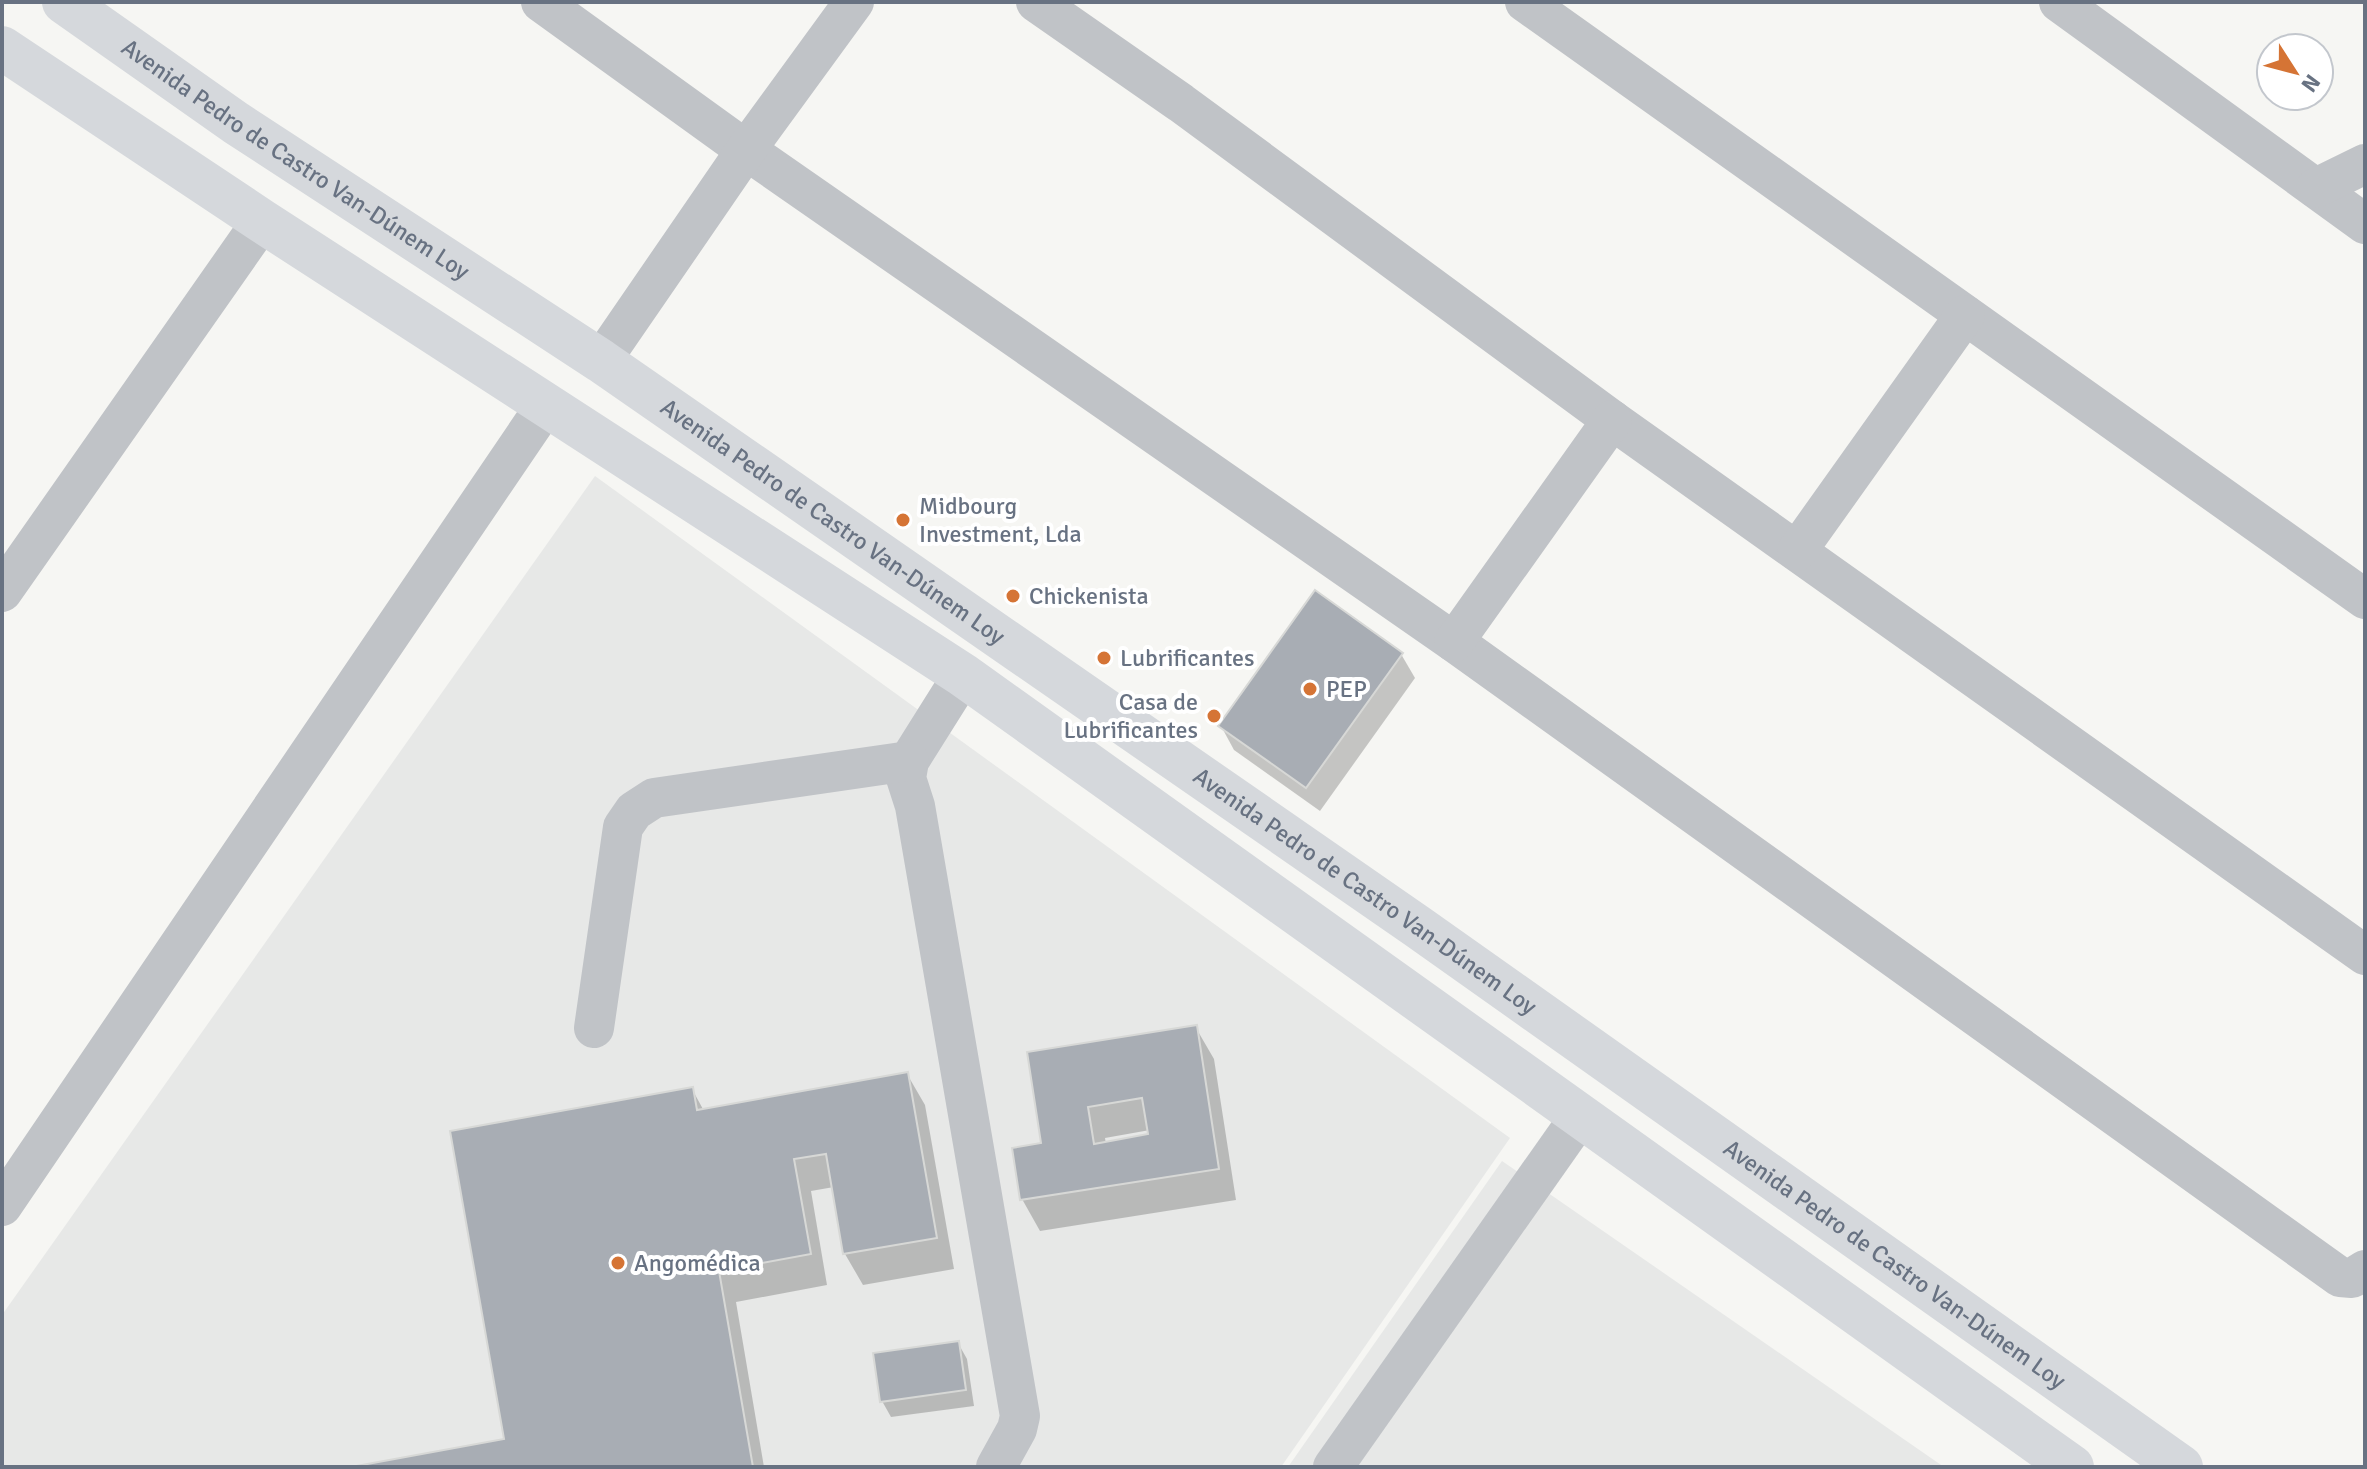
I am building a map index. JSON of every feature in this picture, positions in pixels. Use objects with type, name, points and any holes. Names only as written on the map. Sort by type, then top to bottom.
[{"type":"highway","name":"Avenida Pedro de Castro Van-Dúnem Loy","points":[[64,2],[236,123],[601,361],[1405,918],[2181,1467]]},
{"type":"highway","points":[[2,48],[262,221],[963,675],[2072,1467]]},
{"type":"street","points":[[541,2],[746,150],[1454,642],[2340,1277],[2352,1278],[2365,1270]]},
{"type":"street","points":[[601,361],[746,150],[854,2]]},
{"type":"street","points":[[1036,2],[1181,103],[1612,420],[2365,955]]},
{"type":"street","points":[[1525,2],[2365,599]]},
{"type":"street","points":[[2059,2],[2365,224]]},
{"type":"street","points":[[2316,188],[2365,164]]},
{"type":"street","points":[[2,592],[262,221]]},
{"type":"street","points":[[1797,551],[1965,315]]},
{"type":"street","points":[[2,1206],[546,405]]},
{"type":"street","points":[[1454,642],[1612,420]]},
{"type":"street","points":[[963,675],[909,761],[906,778],[918,821],[1020,1416],[1017,1429],[996,1467]]},
{"type":"street","points":[[594,1028],[623,827],[634,811],[654,798],[909,761]]},
{"type":"street","points":[[1333,1467],[1581,1115]]},
{"type":"shaded area","points":[[595,476],[1510,1138],[1281,1467],[2,1467],[2,1315]]},
{"type":"shaded area","points":[[1502,1161],[1944,1467],[1288,1467]]},
{"type":"building","name":"PEP","points":[[1315,590],[1403,653],[1306,788],[1218,726]]},
{"type":"building","points":[[1197,1025],[1219,1169],[1020,1200],[1012,1148],[1041,1143],[1027,1052]],"holes":[[[1142,1098],[1148,1134],[1094,1144],[1088,1107]]]},
{"type":"building","name":"Angomédica","points":[[908,1072],[937,1238],[843,1254],[826,1154],[794,1159],[811,1254],[719,1271],[753,1467],[351,1467],[504,1439],[450,1131],[693,1087],[697,1110]]},
{"type":"building","points":[[959,1341],[966,1390],[880,1402],[873,1353]]},
{"type":"place","name":"Midbourg Investment, Lda","points":[[903,520]]},
{"type":"place","name":"Chickenista","points":[[1013,596]]},
{"type":"place","name":"Lubrificantes","points":[[1104,658]]},
{"type":"place","name":"PEP","points":[[1310,689]]},
{"type":"place","name":"Casa de Lubrificantes","points":[[1214,716]]},
{"type":"place","name":"Angomédica","points":[[618,1263]]}]
